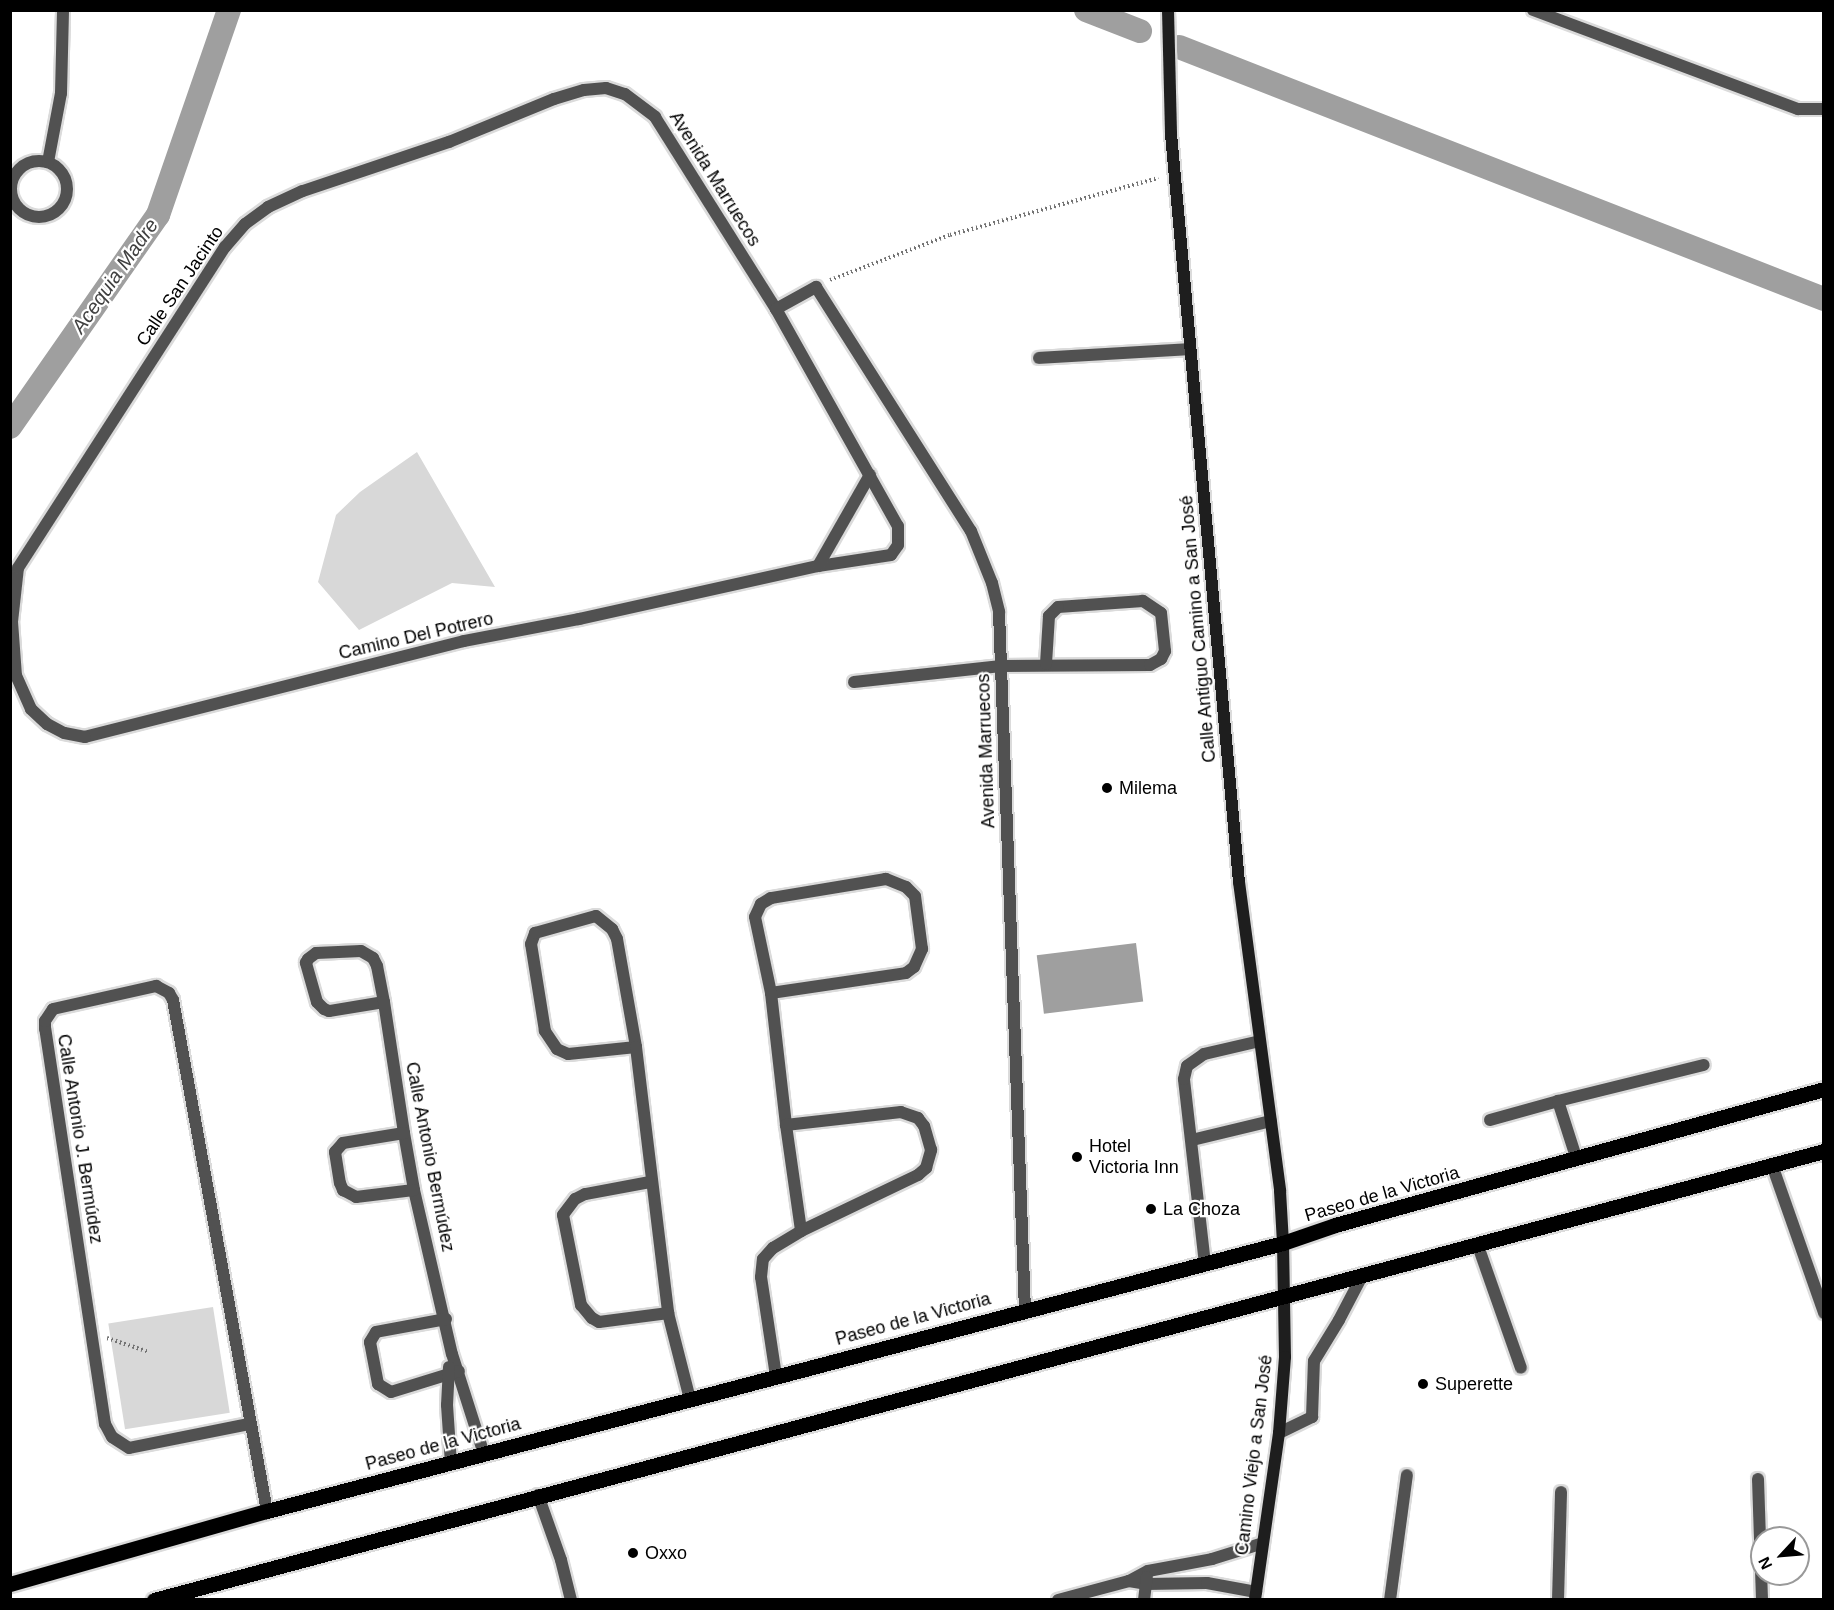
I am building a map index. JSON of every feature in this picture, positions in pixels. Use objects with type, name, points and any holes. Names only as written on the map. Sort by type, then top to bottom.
[{"type":"main road","name":"Paseo de la Victoria","points":[[10,1584],[267,1511],[1283,1243],[1335,1225],[1824,1089]]},
{"type":"main road","points":[[154,1599],[179,1596],[538,1495],[1363,1274],[1478,1246],[1824,1151]]},
{"type":"street","points":[[48,162],[61,93],[63,10]]},
{"type":"street","name":"Calle Antiguo Camino a San José","points":[[1168,10],[1168,71],[1175,173],[1239,882],[1280,1191],[1283,1243]]},
{"type":"street","points":[[1533,10],[1798,109],[1824,109]]},
{"type":"street","name":"Avenida Marruecos","points":[[606,88],[625,94],[655,117],[776,309],[898,526],[898,544],[891,555]]},
{"type":"street","name":"Calle San Jacinto","points":[[14,568],[225,247],[245,224],[268,207],[303,191],[449,142],[554,99],[584,90],[606,88]]},
{"type":"street","points":[[48,162],[62,173],[66,181],[66,199],[54,213],[37,217],[28,214],[15,202],[12,183],[15,174],[30,163],[48,162]]},
{"type":"street","points":[[776,309],[816,287]]},
{"type":"street","name":"Avenida Marruecos","points":[[816,287],[971,531],[992,583],[999,612],[1025,1310]]},
{"type":"street","points":[[1039,358],[1190,350]]},
{"type":"street","points":[[818,566],[870,475]]},
{"type":"street","name":"Camino Del Potrero","points":[[14,568],[12,622],[16,676],[32,709],[47,724],[63,733],[85,737],[464,641],[579,619],[818,566],[891,555]]},
{"type":"street","points":[[854,682],[1001,666],[1150,665],[1161,659],[1165,651],[1161,614],[1143,601],[1058,607],[1049,616],[1047,664]]},
{"type":"street","points":[[771,993],[906,973],[914,967],[922,949],[915,896],[906,886],[886,879],[765,901],[755,916],[771,993],[801,1231]]},
{"type":"street","points":[[636,1047],[568,1054],[557,1049],[545,1031],[531,944],[535,933],[596,916],[612,929],[617,939],[636,1047],[650,1182],[668,1313],[690,1399]]},
{"type":"street","name":"Calle Antonio Bermúdez","points":[[384,1002],[329,1011],[324,1009],[317,1002],[306,963],[316,953],[361,951],[373,958],[378,966],[384,1002],[404,1133],[414,1190],[446,1319],[452,1354],[451,1462]]},
{"type":"street","name":"Calle Antonio J. Bermúdez","points":[[249,1424],[129,1448],[119,1444],[105,1424],[45,1022],[53,1009],[156,986],[169,993],[173,1000],[249,1424],[267,1511]]},
{"type":"street","points":[[1205,1264],[1184,1079],[1187,1066],[1204,1054],[1260,1041]]},
{"type":"street","points":[[1490,1120],[1704,1065]]},
{"type":"street","points":[[1558,1101],[1576,1157]]},
{"type":"street","points":[[776,1376],[760,1277],[763,1259],[773,1248],[801,1231],[918,1175],[926,1168],[931,1150],[924,1126],[918,1118],[901,1112],[786,1125]]},
{"type":"street","points":[[1192,1140],[1271,1121]]},
{"type":"street","points":[[404,1133],[343,1143],[334,1152],[343,1190],[356,1197],[414,1190]]},
{"type":"street","points":[[1772,1165],[1824,1313]]},
{"type":"street","points":[[650,1182],[585,1194],[567,1206],[563,1215],[581,1305],[592,1318],[599,1322],[668,1313]]},
{"type":"street","name":"Camino Viejo a San José","points":[[1256,1596],[1279,1433],[1285,1357],[1283,1243]]},
{"type":"street","points":[[1478,1246],[1521,1368]]},
{"type":"street","points":[[1279,1433],[1312,1417],[1314,1360],[1339,1320],[1363,1274]]},
{"type":"street","points":[[446,1319],[381,1330],[376,1332],[370,1342],[378,1384],[387,1391],[453,1372]]},
{"type":"street","name":"Calle Antonio Bermúdez","points":[[453,1372],[484,1454]]},
{"type":"street","points":[[1390,1599],[1407,1475]]},
{"type":"street","points":[[1758,1479],[1762,1599]]},
{"type":"street","points":[[1558,1599],[1561,1492]]},
{"type":"street","points":[[538,1495],[555,1542],[571,1599]]},
{"type":"street","points":[[1058,1599],[1129,1581],[1148,1571],[1212,1559],[1263,1543]]},
{"type":"street","points":[[1144,1599],[1148,1571]]},
{"type":"street","points":[[1129,1581],[1146,1584],[1207,1583],[1256,1596]]},
{"type":"path","points":[[816,287],[855,269],[950,235],[1175,173]]},
{"type":"path","points":[[91,1333],[150,1352]]},
{"type":"shaded area","points":[[417,452],[495,587],[452,583],[359,630],[318,582],[336,515],[360,492]]},
{"type":"shaded area","points":[[1136,943],[1143,1002],[1044,1014],[1037,955]]},
{"type":"shaded area","points":[[213,1307],[230,1413],[125,1429],[108,1324]]},
{"type":"waterway","name":"Acequia Madre","points":[[10,427],[158,215],[229,10]]},
{"type":"waterway","points":[[1086,10],[1140,31]]},
{"type":"waterway","points":[[1179,47],[1824,299]]},
{"type":"place","name":"Milema","points":[[1107,788]]},
{"type":"place","name":"Hotel Victoria Inn","points":[[1077,1157]]},
{"type":"place","name":"La Choza","points":[[1151,1209]]},
{"type":"place","name":"Superette","points":[[1423,1384]]},
{"type":"place","name":"Oxxo","points":[[633,1553]]}]
